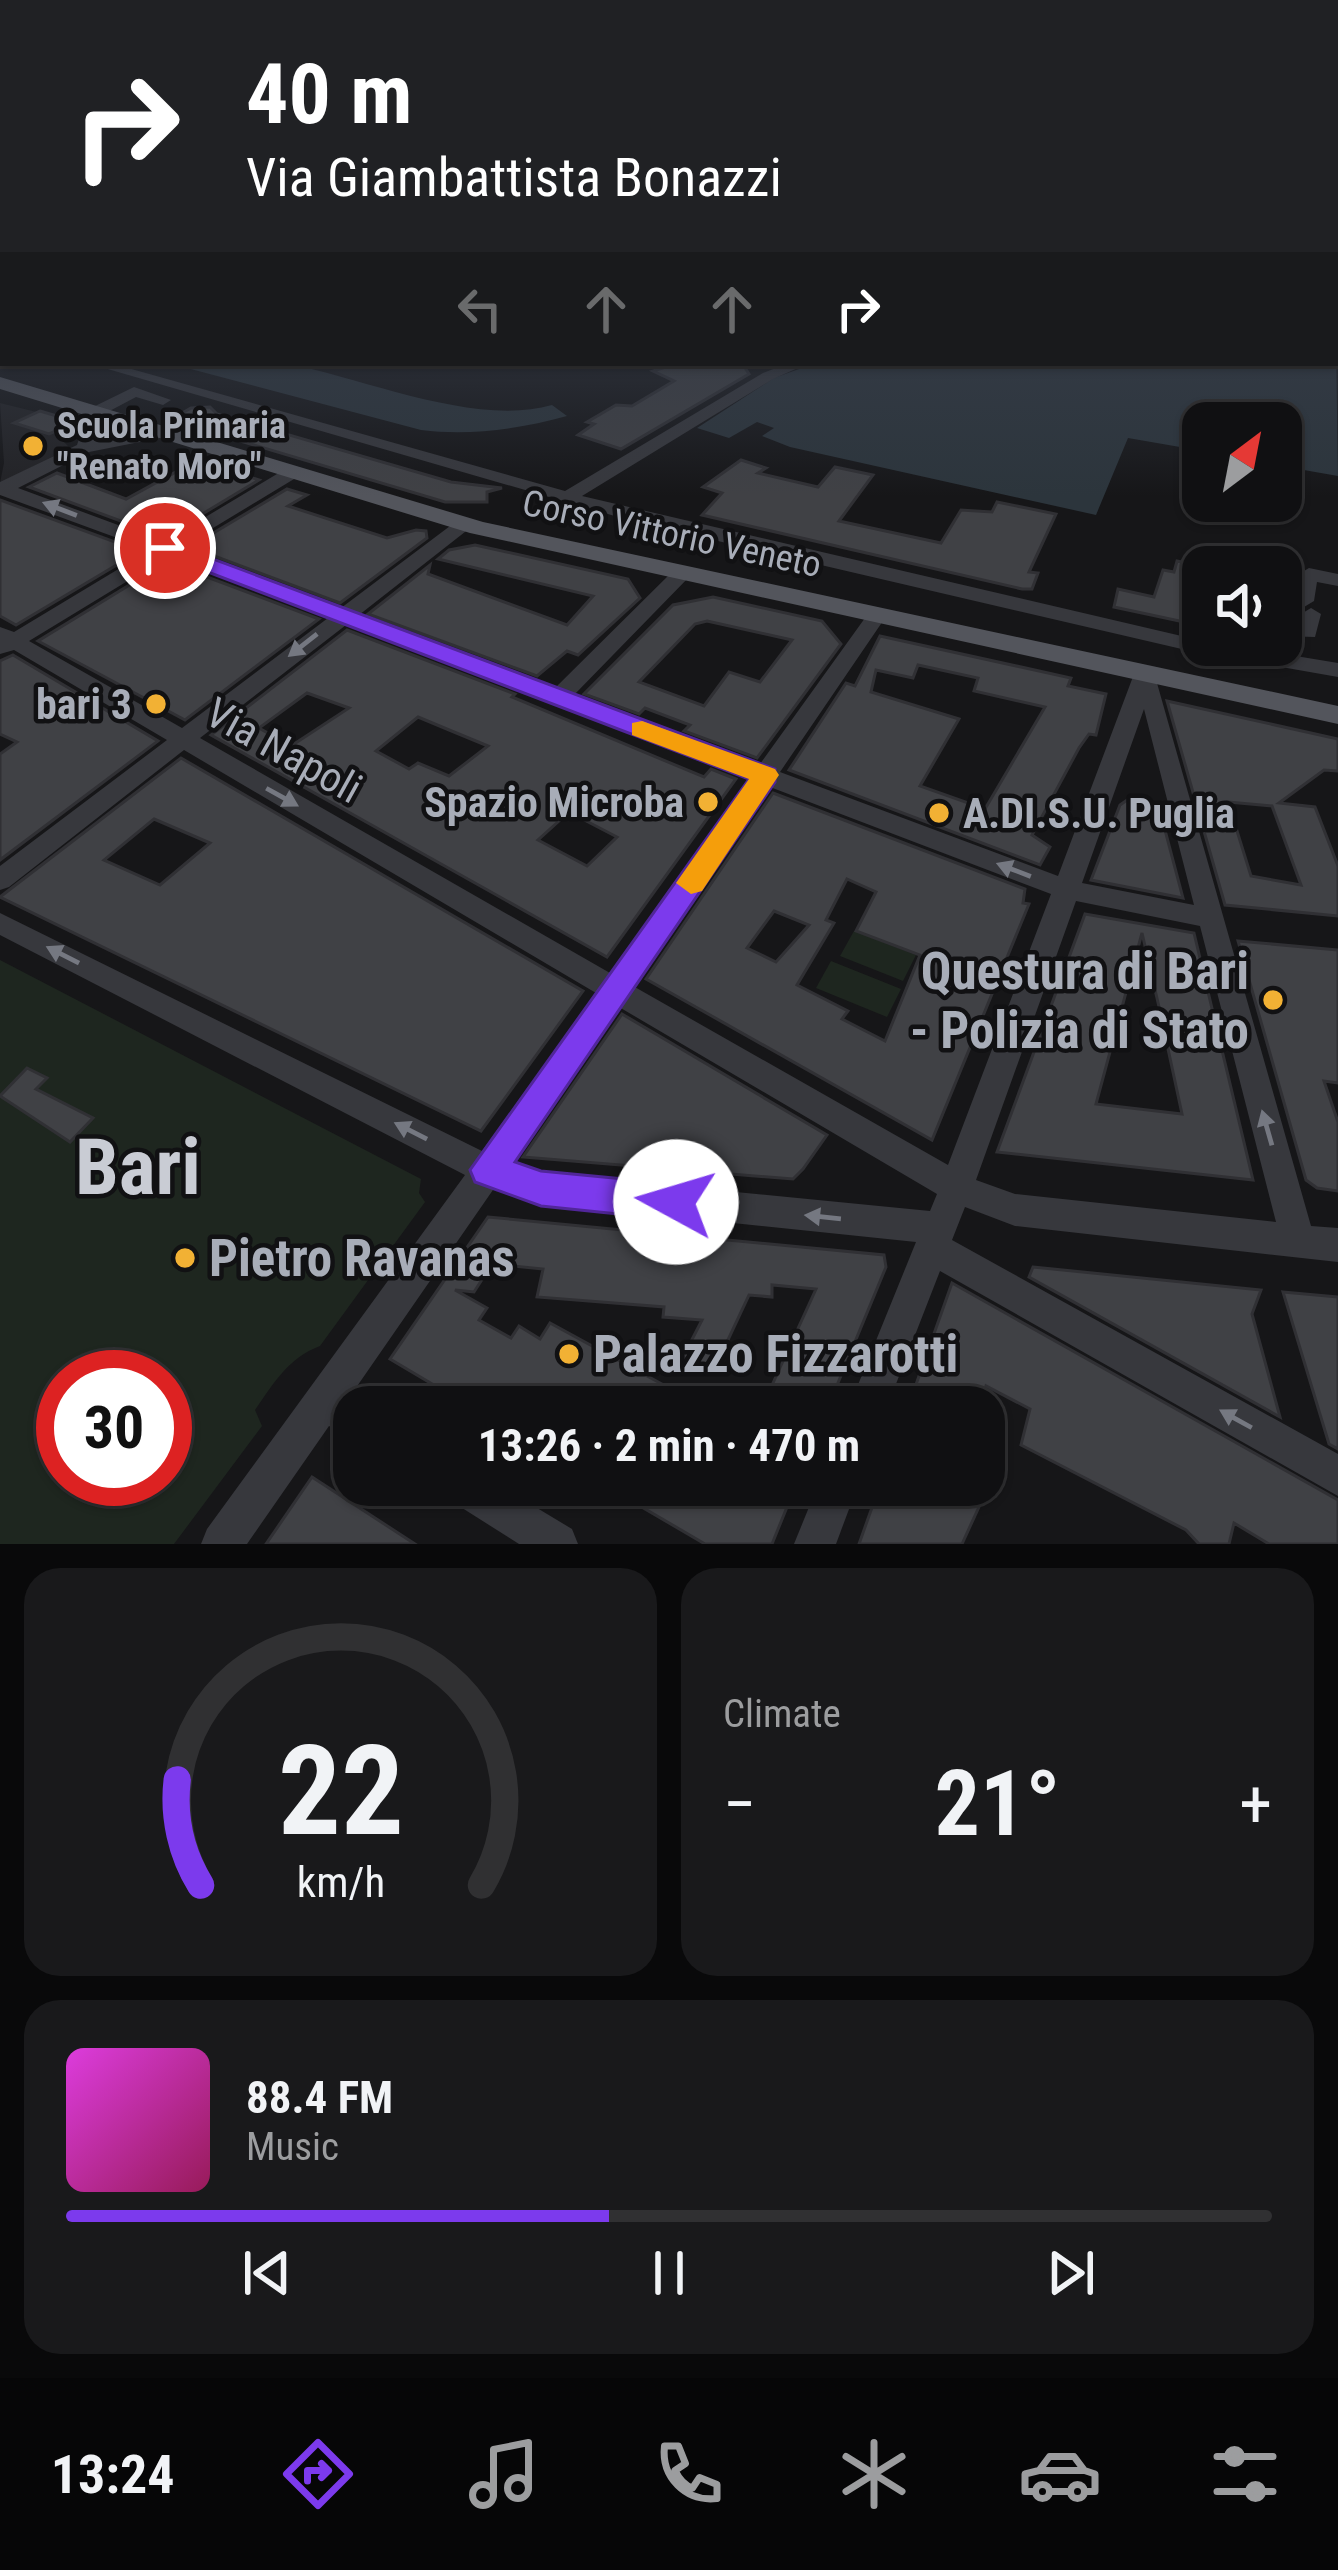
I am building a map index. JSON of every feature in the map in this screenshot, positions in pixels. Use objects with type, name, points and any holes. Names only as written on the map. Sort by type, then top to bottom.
[{"type":"main road","name":"Corso Vittorio Veneto","points":[[0,383],[464,524],[1338,715]]},
{"type":"street","points":[[105,366],[572,494],[1084,622],[1338,670]]},
{"type":"street","points":[[132,366],[572,494],[1182,633]]},
{"type":"street","points":[[572,494],[768,376],[794,366]]},
{"type":"street","points":[[84,448],[95,412],[134,392],[164,400]]},
{"type":"street","points":[[1,488],[84,448],[164,433]]},
{"type":"street","points":[[4,641],[292,472]]},
{"type":"street","points":[[1,488],[1066,890],[1209,918]]},
{"type":"street","points":[[0,880],[464,524]]},
{"type":"street","points":[[558,698],[683,572]]},
{"type":"street","points":[[1302,632],[1308,633],[1310,574],[1338,580]]},
{"type":"street","points":[[353,1386],[488,1170],[877,615]]},
{"type":"street","name":"Via Napoli","points":[[4,641],[618,987],[701,1043],[957,1188],[1015,1210],[1338,1245]]},
{"type":"street","points":[[1302,653],[1338,658]]},
{"type":"street","points":[[876,1386],[957,1188],[1145,674]]},
{"type":"street","points":[[1145,674],[1298,1241]]},
{"type":"street","points":[[1115,757],[1142,757],[1168,771]]},
{"type":"street","points":[[0,923],[488,1170],[541,1188],[935,1238],[1338,1476]]},
{"type":"street","points":[[223,1544],[333,1416]]},
{"type":"street","points":[[496,1506],[557,1544]]},
{"type":"street","points":[[815,1544],[830,1506]]},
{"type":"shaded area","points":[[179,366],[294,366],[456,406],[522,410],[552,405],[567,416],[495,430],[421,430]]},
{"type":"shaded area","points":[[808,366],[1336,366],[1338,476],[1302,470],[1302,402],[1182,402],[1182,447],[1128,438],[1096,515],[790,447],[762,436],[774,428],[757,422],[729,438],[697,428],[774,378]]},
{"type":"shaded area","name":"Scuola Primaria \"Renato Moro\"","points":[[0,403],[77,422],[59,437],[70,448],[0,483],[4,463]]},
{"type":"shaded area","points":[[854,931],[916,955],[903,981],[840,956]]},
{"type":"shaded area","points":[[0,960],[421,1179],[419,1193],[425,1202],[320,1346],[290,1364],[269,1390],[255,1410],[262,1426],[174,1544],[0,1544]]},
{"type":"shaded area","points":[[831,961],[901,989],[887,1017],[816,988]]},
{"type":"building","points":[[669,366],[744,366],[749,374],[621,449],[578,435],[594,424],[587,422],[616,405],[632,406],[674,381],[653,371]]},
{"type":"building","points":[[210,407],[217,414],[451,482],[502,488],[487,492],[487,502],[445,502],[170,420],[191,408]]},
{"type":"building","points":[[40,411],[77,422],[49,434],[14,423]]},
{"type":"building","points":[[198,460],[259,480],[164,537],[29,487],[57,473],[126,499]]},
{"type":"building","points":[[741,460],[766,468],[758,473],[818,487],[835,467],[873,475],[839,521],[941,543],[961,510],[992,512],[997,502],[1056,514],[1029,572],[1038,573],[1032,589],[1022,589],[702,515],[722,493],[703,487]]},
{"type":"building","points":[[287,489],[307,495],[288,506],[387,538],[416,530],[426,531],[427,538],[340,603],[190,547]]},
{"type":"building","points":[[0,500],[140,551],[16,625],[0,616]]},
{"type":"building","points":[[475,545],[628,579],[640,598],[578,655],[567,651],[537,676],[368,614],[430,565],[428,574],[567,625],[593,596],[438,559],[449,550]]},
{"type":"building","points":[[1177,561],[1182,562],[1182,622],[1114,607],[1118,589],[1154,597],[1163,570],[1174,572]]},
{"type":"building","points":[[167,562],[319,619],[185,720],[38,641]]},
{"type":"building","points":[[713,597],[822,621],[841,644],[757,758],[684,731],[690,725],[645,708],[639,714],[584,694],[673,605]],"holes":[[[707,621],[792,640],[760,682],[729,672],[704,706],[639,682],[695,624]]]},
{"type":"building","points":[[347,630],[515,694],[512,697],[704,777],[711,769],[736,779],[607,957],[211,735]],"holes":[[[307,693],[349,708],[291,746],[259,728]],[[418,717],[488,746],[449,776],[418,763],[409,769],[376,751]],[[569,812],[617,837],[587,866],[538,840]]]},
{"type":"building","points":[[880,636],[1071,678],[1068,686],[1106,694],[1096,735],[1089,734],[1079,748],[1032,835],[1050,847],[1040,865],[789,770],[846,683],[855,686]],"holes":[[[918,665],[978,678],[974,691],[1045,707],[985,809],[920,786],[959,719],[871,692],[876,670],[913,678]]]},
{"type":"building","points":[[13,655],[158,741],[0,860],[0,754],[17,742],[0,734],[0,661]]},
{"type":"building","points":[[1167,701],[1338,739],[1338,771],[1324,770],[1279,803],[1315,807],[1338,866],[1338,916],[1225,905]],"holes":[[[1228,802],[1272,806],[1301,885],[1251,876]]]},
{"type":"building","points":[[181,758],[583,991],[481,1131],[0,897]],"holes":[[[154,819],[210,843],[160,885],[104,860]]]},
{"type":"building","points":[[773,793],[1025,889],[1023,903],[1029,904],[932,1140],[646,979]],"holes":[[[847,879],[876,892],[856,931],[920,955],[885,1041],[842,1019],[848,1011],[797,985],[834,923],[826,920]],[[774,911],[809,925],[776,962],[747,948]]]},
{"type":"building","points":[[1130,798],[1146,800],[1160,811],[1183,898],[1091,880],[1120,805]]},
{"type":"building","points":[[1085,914],[1194,933],[1253,1180],[997,1152]],"holes":[[[1142,933],[1182,1114],[1096,1104]]]},
{"type":"building","points":[[1238,941],[1338,950],[1338,1083],[1324,1081],[1338,1122],[1338,1191],[1317,1188],[1306,1180]]},
{"type":"building","points":[[622,1014],[827,1135],[803,1169],[793,1179],[523,1157]]},
{"type":"building","points":[[27,1068],[47,1078],[36,1089],[93,1118],[70,1142],[0,1096]]},
{"type":"building","points":[[488,1217],[884,1255],[886,1267],[837,1386],[772,1386],[816,1289],[772,1285],[772,1297],[749,1295],[712,1374],[683,1357],[702,1320],[663,1317],[664,1307],[537,1297],[543,1269],[492,1264],[474,1292],[455,1290],[487,1308],[479,1320],[511,1338],[519,1326],[540,1339],[550,1323],[666,1386],[436,1386],[390,1359]]},
{"type":"building","points":[[1033,1267],[1261,1290],[1252,1314],[1280,1417],[1029,1277]]},
{"type":"building","points":[[952,1283],[1338,1500],[1338,1544],[1269,1544],[1234,1523],[1229,1544],[1199,1544],[1186,1530],[1021,1445],[1030,1409],[1005,1396],[1005,1386],[915,1386]]},
{"type":"building","points":[[1283,1292],[1338,1297],[1338,1449],[1329,1444]]},
{"type":"building","points":[[312,1477],[333,1491],[333,1506],[357,1506],[415,1544],[266,1544]]},
{"type":"building","points":[[640,1506],[787,1506],[772,1544],[705,1544]]},
{"type":"building","points":[[873,1506],[979,1506],[962,1544],[859,1544]]},
{"type":"slow traffic","points":[[642,729],[766,775],[691,883]]},
{"type":"place","name":"Scuola Primaria \"Renato Moro\"","points":[[33,446]]},
{"type":"place","name":"bari 3","points":[[156,704]]},
{"type":"place","name":"Spazio Microba","points":[[708,802]]},
{"type":"place","name":"A.DI.S.U. Puglia","points":[[939,813]]},
{"type":"place","name":"Questura di Bari - Polizia di Stato","points":[[1273,1000]]},
{"type":"place","name":"Pietro Ravanas","points":[[185,1258]]},
{"type":"place","name":"Palazzo Fizzarotti","points":[[569,1354]]},
{"type":"district","name":"Bari","points":[[138,1167]]},
{"type":"route","points":[[165,548],[766,775],[488,1170],[541,1188],[676,1202]]}]
